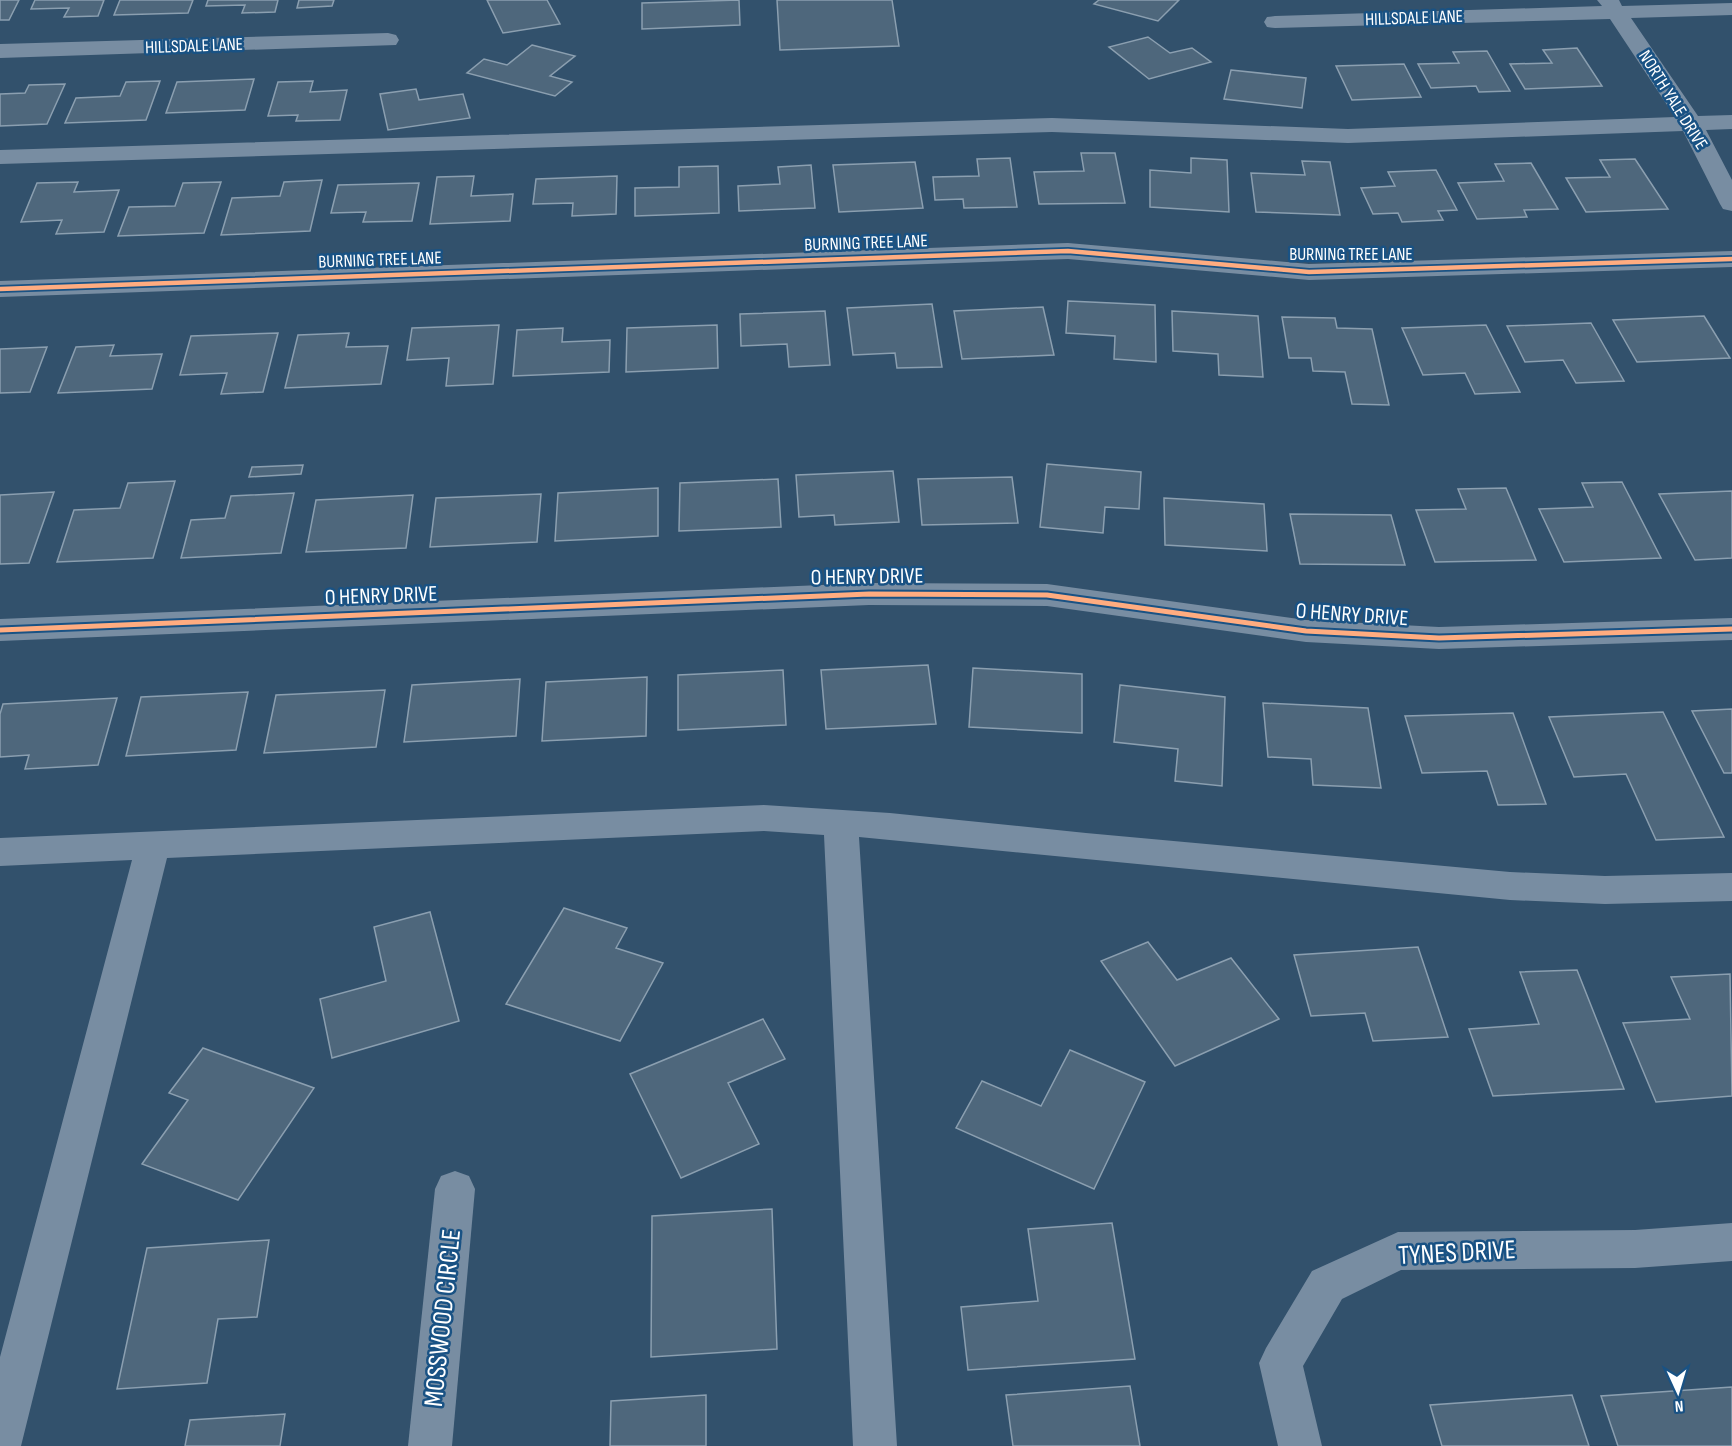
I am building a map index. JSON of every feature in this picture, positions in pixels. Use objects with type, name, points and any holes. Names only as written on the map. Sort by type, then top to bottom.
[{"type":"street","name":"HILLSDALE LANE","points":[[1275,22],[1612,6],[1732,9]]},
{"type":"street","name":"NORTH YALE DRIVE","points":[[1612,6],[1691,123],[1732,204]]},
{"type":"street","name":"HILLSDALE LANE","points":[[0,51],[388,40]]},
{"type":"street","points":[[0,157],[1052,125],[1348,136],[1732,122]]},
{"type":"street","name":"BURNING TREE LANE","points":[[0,289],[1068,251],[1309,272],[1732,259]]},
{"type":"street","name":"O HENRY DRIVE","points":[[0,630],[869,594],[1047,595],[1306,631],[1439,638],[1732,629]]},
{"type":"street","points":[[0,852],[764,818],[841,823],[1510,886],[1605,890],[1732,887]]},
{"type":"street","points":[[841,823],[875,1446]]},
{"type":"street","points":[[0,1442],[153,845]]},
{"type":"street","name":"MOSSWOOD CIRCLE","points":[[430,1446],[455,1189]]},
{"type":"street","name":"TYNES DRIVE","points":[[1300,1446],[1281,1363],[1327,1285],[1398,1251],[1635,1249],[1732,1242]]},
{"type":"building","points":[[0,0],[19,0],[9,20],[0,20]]},
{"type":"building","points":[[35,0],[104,0],[98,16],[64,17],[69,8],[31,9]]},
{"type":"building","points":[[120,0],[193,0],[188,13],[114,15]]},
{"type":"building","points":[[208,0],[278,0],[275,12],[242,13],[245,5],[206,6]]},
{"type":"building","points":[[299,0],[334,0],[332,6],[297,8]]},
{"type":"building","points":[[487,0],[547,0],[560,24],[503,33]]},
{"type":"building","points":[[739,0],[740,25],[642,29],[642,3]]},
{"type":"building","points":[[777,0],[892,0],[899,46],[780,50]]},
{"type":"building","points":[[1099,0],[1179,0],[1158,21],[1094,4]]},
{"type":"building","points":[[1148,37],[1170,53],[1192,48],[1211,62],[1149,79],[1109,47]]},
{"type":"building","points":[[532,45],[575,56],[550,76],[572,82],[555,96],[467,73],[484,59],[507,65]]},
{"type":"building","points":[[1577,48],[1602,86],[1525,89],[1510,64],[1552,63],[1543,50]]},
{"type":"building","points":[[1487,51],[1510,91],[1479,92],[1476,86],[1431,88],[1418,64],[1459,63],[1453,52]]},
{"type":"building","points":[[1404,64],[1421,97],[1352,100],[1336,66]]},
{"type":"building","points":[[1231,70],[1306,78],[1302,108],[1224,99]]},
{"type":"building","points":[[254,79],[245,110],[166,113],[177,82]]},
{"type":"building","points":[[160,81],[146,120],[65,123],[76,98],[120,96],[126,82]]},
{"type":"building","points":[[313,81],[310,92],[347,90],[340,120],[296,121],[298,115],[268,116],[278,82]]},
{"type":"building","points":[[65,84],[47,124],[0,126],[0,94],[25,93],[29,85]]},
{"type":"building","points":[[416,89],[419,100],[463,94],[470,118],[388,130],[380,94]]},
{"type":"building","points":[[1081,153],[1115,153],[1125,203],[1039,204],[1034,172],[1084,171]]},
{"type":"building","points":[[1010,158],[1017,207],[964,208],[963,199],[935,200],[933,177],[979,176],[977,159]]},
{"type":"building","points":[[1191,158],[1227,160],[1229,212],[1150,207],[1150,170],[1191,173]]},
{"type":"building","points":[[1635,159],[1668,209],[1586,212],[1566,178],[1610,177],[1600,160]]},
{"type":"building","points":[[1302,161],[1330,162],[1340,215],[1256,212],[1251,173],[1305,175]]},
{"type":"building","points":[[915,162],[923,208],[839,212],[833,165]]},
{"type":"building","points":[[1531,163],[1558,209],[1524,210],[1527,217],[1477,219],[1458,183],[1504,181],[1495,164]]},
{"type":"building","points":[[811,165],[815,208],[739,211],[738,186],[780,184],[778,167]]},
{"type":"building","points":[[718,166],[719,213],[635,216],[635,188],[679,187],[679,167]]},
{"type":"building","points":[[1436,170],[1457,210],[1438,211],[1443,220],[1402,222],[1398,213],[1373,214],[1361,188],[1395,186],[1388,172]]},
{"type":"building","points":[[474,176],[471,196],[513,194],[510,221],[430,224],[437,177]]},
{"type":"building","points":[[617,176],[616,214],[572,216],[573,203],[533,204],[536,179]]},
{"type":"building","points":[[322,180],[310,231],[221,235],[232,198],[280,196],[284,182]]},
{"type":"building","points":[[78,182],[74,192],[119,190],[104,232],[56,234],[62,220],[21,222],[37,183]]},
{"type":"building","points":[[221,182],[204,233],[118,236],[129,207],[175,206],[183,183]]},
{"type":"building","points":[[419,183],[412,221],[363,222],[366,212],[331,213],[338,185]]},
{"type":"building","points":[[1068,301],[1155,305],[1156,362],[1114,359],[1115,336],[1066,333]]},
{"type":"building","points":[[932,304],[942,367],[897,368],[895,353],[853,355],[847,308]]},
{"type":"building","points":[[1043,307],[1054,355],[962,359],[954,311]]},
{"type":"building","points":[[825,311],[830,365],[789,367],[787,344],[741,346],[740,314]]},
{"type":"building","points":[[1172,311],[1258,316],[1263,377],[1219,375],[1218,354],[1173,351]]},
{"type":"building","points":[[1704,316],[1730,358],[1637,362],[1613,320]]},
{"type":"building","points":[[1282,317],[1335,318],[1337,328],[1372,329],[1389,405],[1352,404],[1345,372],[1313,371],[1311,358],[1289,358]]},
{"type":"building","points":[[1591,323],[1624,381],[1576,383],[1563,360],[1525,362],[1507,326]]},
{"type":"building","points":[[499,325],[493,384],[446,386],[449,358],[407,360],[412,328]]},
{"type":"building","points":[[717,325],[718,368],[626,372],[627,328]]},
{"type":"building","points":[[1486,325],[1520,392],[1475,394],[1465,373],[1423,375],[1402,328]]},
{"type":"building","points":[[563,328],[562,342],[610,340],[609,372],[513,376],[517,330]]},
{"type":"building","points":[[278,333],[263,392],[221,394],[227,373],[180,375],[191,336]]},
{"type":"building","points":[[349,333],[346,347],[388,346],[381,384],[285,388],[298,335]]},
{"type":"building","points":[[114,345],[110,356],[162,354],[152,389],[58,393],[76,347]]},
{"type":"building","points":[[47,347],[30,392],[0,393],[0,349]]},
{"type":"building","points":[[1047,464],[1141,472],[1139,509],[1105,507],[1103,533],[1040,527]]},
{"type":"building","points":[[303,465],[301,474],[249,477],[252,467]]},
{"type":"building","points":[[893,471],[899,522],[835,525],[834,515],[799,517],[796,475]]},
{"type":"building","points":[[1012,477],[1018,523],[922,525],[918,479]]},
{"type":"building","points":[[778,479],[781,527],[679,531],[680,483]]},
{"type":"building","points":[[175,481],[153,558],[57,562],[74,510],[120,508],[128,483]]},
{"type":"building","points":[[1622,482],[1661,558],[1564,562],[1539,509],[1593,507],[1582,483]]},
{"type":"building","points":[[658,488],[658,536],[555,541],[558,493]]},
{"type":"building","points":[[1506,488],[1536,560],[1435,562],[1416,510],[1466,509],[1458,489]]},
{"type":"building","points":[[1732,491],[1732,558],[1695,560],[1659,494]]},
{"type":"building","points":[[54,492],[29,563],[0,564],[0,495]]},
{"type":"building","points":[[294,493],[281,553],[181,558],[191,520],[225,518],[231,496]]},
{"type":"building","points":[[541,494],[537,542],[430,547],[436,498]]},
{"type":"building","points":[[413,495],[406,548],[306,552],[316,500]]},
{"type":"building","points":[[1164,498],[1264,504],[1267,551],[1165,545]]},
{"type":"building","points":[[1290,514],[1391,515],[1405,565],[1300,564]]},
{"type":"building","points":[[928,665],[936,724],[826,729],[821,670]]},
{"type":"building","points":[[973,668],[1082,674],[1082,733],[969,727]]},
{"type":"building","points":[[783,670],[786,725],[678,730],[678,675]]},
{"type":"building","points":[[647,677],[646,736],[542,741],[546,682]]},
{"type":"building","points":[[520,679],[516,736],[404,742],[412,685]]},
{"type":"building","points":[[1120,685],[1225,697],[1222,786],[1175,781],[1178,749],[1114,742]]},
{"type":"building","points":[[385,690],[376,747],[264,753],[276,695]]},
{"type":"building","points":[[248,692],[236,750],[126,756],[141,697]]},
{"type":"building","points":[[117,698],[98,765],[25,769],[29,755],[0,757],[0,714],[3,704]]},
{"type":"building","points":[[1263,703],[1368,708],[1381,788],[1313,785],[1311,759],[1268,757]]},
{"type":"building","points":[[1732,709],[1732,773],[1724,773],[1692,711]]},
{"type":"building","points":[[1663,712],[1724,837],[1656,840],[1626,774],[1574,777],[1549,717]]},
{"type":"building","points":[[1513,713],[1546,804],[1498,805],[1487,771],[1422,773],[1405,716]]},
{"type":"building","points":[[564,908],[627,928],[616,948],[663,963],[620,1041],[506,1004]]},
{"type":"building","points":[[430,912],[459,1021],[332,1058],[320,999],[386,981],[374,927]]},
{"type":"building","points":[[1148,942],[1177,980],[1231,958],[1279,1019],[1175,1066],[1101,961]]},
{"type":"building","points":[[1418,947],[1448,1037],[1373,1041],[1365,1013],[1311,1016],[1294,955]]},
{"type":"building","points":[[1577,970],[1624,1089],[1493,1096],[1469,1029],[1539,1024],[1520,972]]},
{"type":"building","points":[[1730,974],[1732,1096],[1656,1102],[1623,1023],[1690,1019],[1671,977]]},
{"type":"building","points":[[763,1019],[785,1059],[728,1083],[759,1144],[681,1178],[630,1074]]},
{"type":"building","points":[[203,1048],[314,1088],[238,1200],[142,1164],[188,1100],[169,1093]]},
{"type":"building","points":[[1070,1050],[1145,1082],[1094,1189],[956,1128],[982,1081],[1041,1106]]},
{"type":"building","points":[[772,1209],[777,1349],[651,1357],[652,1216]]},
{"type":"building","points":[[1112,1223],[1135,1359],[968,1370],[961,1307],[1038,1301],[1028,1229]]},
{"type":"building","points":[[269,1240],[257,1317],[218,1319],[207,1383],[117,1389],[147,1248]]},
{"type":"building","points":[[1130,1386],[1140,1446],[1013,1446],[1006,1395]]},
{"type":"building","points":[[1732,1387],[1732,1446],[1618,1446],[1601,1396]]},
{"type":"building","points":[[706,1395],[706,1446],[610,1446],[611,1401]]},
{"type":"building","points":[[1572,1395],[1589,1446],[1442,1446],[1430,1405]]},
{"type":"building","points":[[285,1414],[280,1446],[185,1446],[190,1420]]},
{"type":"cycle path","points":[[0,289],[1068,251],[1309,272],[1732,259]]},
{"type":"cycle path","points":[[0,630],[869,594],[1047,595],[1306,631],[1439,638],[1732,629]]}]
